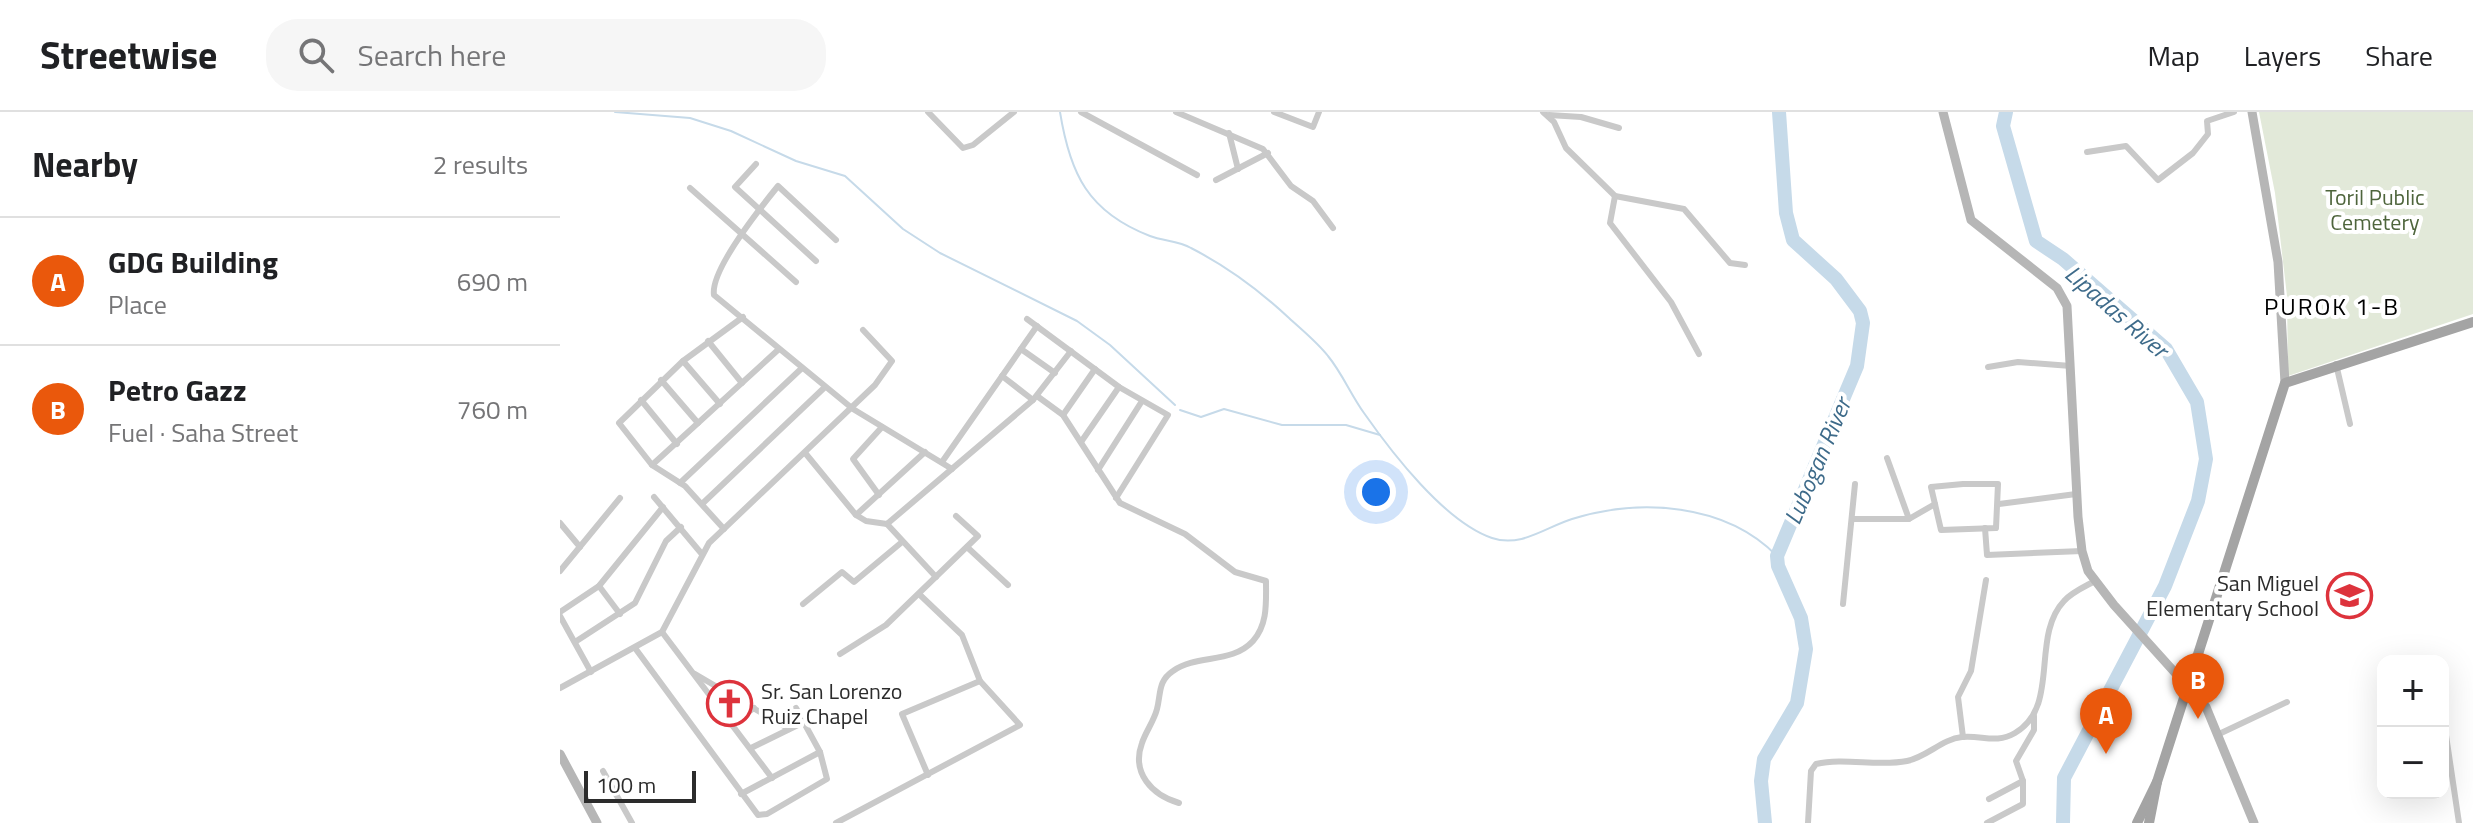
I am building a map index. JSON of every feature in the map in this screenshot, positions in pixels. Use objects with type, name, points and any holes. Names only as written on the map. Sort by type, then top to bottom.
[{"type":"main road","points":[[2137,823],[2157,782],[2285,383],[2473,322]]},
{"type":"main road","points":[[2149,823],[2158,792],[2157,782]]},
{"type":"street","points":[[928,112],[963,148],[973,145],[1014,112]]},
{"type":"street","points":[[1081,112],[1197,175]]},
{"type":"street","points":[[1176,112],[1268,153],[1291,186],[1313,201],[1333,228]]},
{"type":"street","points":[[1202,122],[1206,112]]},
{"type":"street","points":[[1274,112],[1313,127],[1319,112]]},
{"type":"street","points":[[1943,112],[1971,220],[2063,295],[2069,316],[2076,494],[2082,551],[2095,581],[2206,707],[2254,823]]},
{"type":"street","points":[[2087,152],[2126,146],[2158,180],[2193,153],[2208,134],[2207,121],[2234,112]]},
{"type":"street","points":[[2252,112],[2278,262],[2285,383]]},
{"type":"street","points":[[1546,114],[1581,117],[1619,128]]},
{"type":"street","points":[[1546,114],[1566,148],[1615,196],[1678,206],[1722,250],[1730,263],[1745,265]]},
{"type":"street","points":[[1229,133],[1238,169]]},
{"type":"street","points":[[1216,180],[1268,153]]},
{"type":"street","points":[[756,164],[735,187],[816,261]]},
{"type":"street","points":[[836,240],[778,186],[728,251],[713,288],[714,295],[853,409],[952,469]]},
{"type":"street","points":[[690,188],[796,282]]},
{"type":"street","points":[[1615,196],[1610,223],[1671,302],[1699,354]]},
{"type":"street","points":[[724,529],[680,483],[652,465],[620,425],[661,380],[743,317]]},
{"type":"street","points":[[1027,319],[1119,387],[1165,411],[1168,418],[1116,498]]},
{"type":"street","points":[[942,462],[1037,326]]},
{"type":"street","points":[[561,686],[662,632],[701,553],[853,409],[892,361],[863,330]]},
{"type":"street","points":[[708,341],[742,383]]},
{"type":"street","points":[[652,465],[779,349]]},
{"type":"street","points":[[1021,349],[1055,373]]},
{"type":"street","points":[[887,524],[1035,398],[1071,351]]},
{"type":"street","points":[[683,361],[720,404]]},
{"type":"street","points":[[1988,367],[2018,362],[2071,366]]},
{"type":"street","points":[[2336,364],[2350,424]]},
{"type":"street","points":[[680,483],[802,368]]},
{"type":"street","points":[[1063,415],[1095,369]]},
{"type":"street","points":[[1002,376],[1063,415],[1116,498],[1129,509],[1185,534],[1235,572],[1266,581],[1265,614],[1253,640],[1228,655],[1183,665],[1169,674],[1159,687],[1157,708],[1141,744],[1141,770],[1153,791],[1179,803]]},
{"type":"street","points":[[661,380],[698,423]]},
{"type":"street","points":[[702,504],[825,387]]},
{"type":"street","points":[[1081,442],[1119,387]]},
{"type":"street","points":[[641,400],[677,444]]},
{"type":"street","points":[[1098,470],[1142,401]]},
{"type":"street","points":[[879,495],[853,459],[882,427]]},
{"type":"street","points":[[856,515],[925,452]]},
{"type":"street","points":[[806,454],[856,515],[866,521],[887,524],[936,577]]},
{"type":"street","points":[[1887,458],[1909,519]]},
{"type":"street","points":[[1843,604],[1855,484]]},
{"type":"street","points":[[1998,484],[1996,528],[1941,530],[1935,504],[1931,487],[1998,484]]},
{"type":"street","points":[[1999,504],[2076,494]]},
{"type":"street","points":[[654,497],[701,553]]},
{"type":"street","points":[[560,571],[620,498]]},
{"type":"street","points":[[1852,519],[1909,519],[1935,504]]},
{"type":"street","points":[[591,672],[560,614],[599,586],[663,507]]},
{"type":"street","points":[[840,654],[875,634],[978,536],[956,516]]},
{"type":"street","points":[[560,523],[580,547]]},
{"type":"street","points":[[575,642],[639,599],[666,541],[681,527]]},
{"type":"street","points":[[1985,528],[1987,555],[2082,551]]},
{"type":"street","points":[[803,604],[842,572],[854,582],[902,542]]},
{"type":"street","points":[[967,547],[1008,585]]},
{"type":"street","points":[[1963,737],[1959,692],[1971,671],[1986,580]]},
{"type":"street","points":[[1987,823],[2023,804],[2023,781],[2016,761],[2034,730],[2047,636],[2055,613],[2068,597],[2095,581]]},
{"type":"street","points":[[599,586],[620,614]]},
{"type":"street","points":[[836,823],[1020,725],[980,681],[968,644],[919,594]]},
{"type":"street","points":[[662,632],[772,778]]},
{"type":"street","points":[[635,648],[760,816],[822,784],[828,775],[820,752],[796,708]]},
{"type":"street","points":[[692,672],[789,729]]},
{"type":"street","points":[[928,775],[902,714],[980,681]]},
{"type":"street","points":[[2219,734],[2287,702]]},
{"type":"street","points":[[732,723],[754,708]]},
{"type":"street","points":[[1808,823],[1811,771],[1816,764],[1906,761],[1963,737],[2000,740],[2023,728],[2034,716]]},
{"type":"street","points":[[751,748],[804,722]]},
{"type":"street","points":[[2445,727],[2459,823]]},
{"type":"street","points":[[741,794],[820,752]]},
{"type":"street","points":[[560,754],[597,823]]},
{"type":"street","points":[[603,771],[632,823]]},
{"type":"street","points":[[1989,799],[2023,781]]},
{"type":"green space","name":"Toril Public Cemetery","points":[[2259,112],[2473,112],[2473,314],[2288,376],[2287,296],[2275,193]]},
{"type":"waterway","points":[[615,112],[690,118],[731,131],[796,161],[845,176],[903,229],[940,253],[1077,321],[1110,345],[1175,405]]},
{"type":"waterway","points":[[1060,112],[1077,172],[1097,203],[1129,226],[1205,255],[1278,308],[1328,356],[1364,413],[1404,466],[1438,502],[1474,530],[1492,538],[1513,540],[1598,512],[1625,508],[1680,510],[1707,515],[1733,525],[1756,538],[1777,556]]},
{"type":"waterway","name":"Lubogan River","points":[[1765,823],[1761,781],[1764,759],[1797,703],[1806,649],[1801,618],[1778,566],[1777,556],[1857,366],[1863,323],[1860,311],[1836,279],[1793,240],[1786,213],[1779,112]]},
{"type":"waterway","name":"Lipadas River","points":[[2006,112],[2003,126],[2036,241],[2063,259],[2166,349],[2197,402],[2206,459],[2198,501],[2165,586],[2064,778],[2063,823]]},
{"type":"waterway","points":[[1180,410],[1201,417],[1224,409],[1282,425],[1346,425],[1380,435]]},
{"type":"place","name":"San Miguel Elementary School","points":[[2350,596]]},
{"type":"place","name":"Sr. San Lorenzo Ruiz Chapel","points":[[730,704]]},
{"type":"place","name":"Petro Gazz","points":[[2198,719]]},
{"type":"place","name":"GDG Building","points":[[2106,754]]},
{"type":"district","name":"PUROK 1-B","points":[[2332,306]]}]
